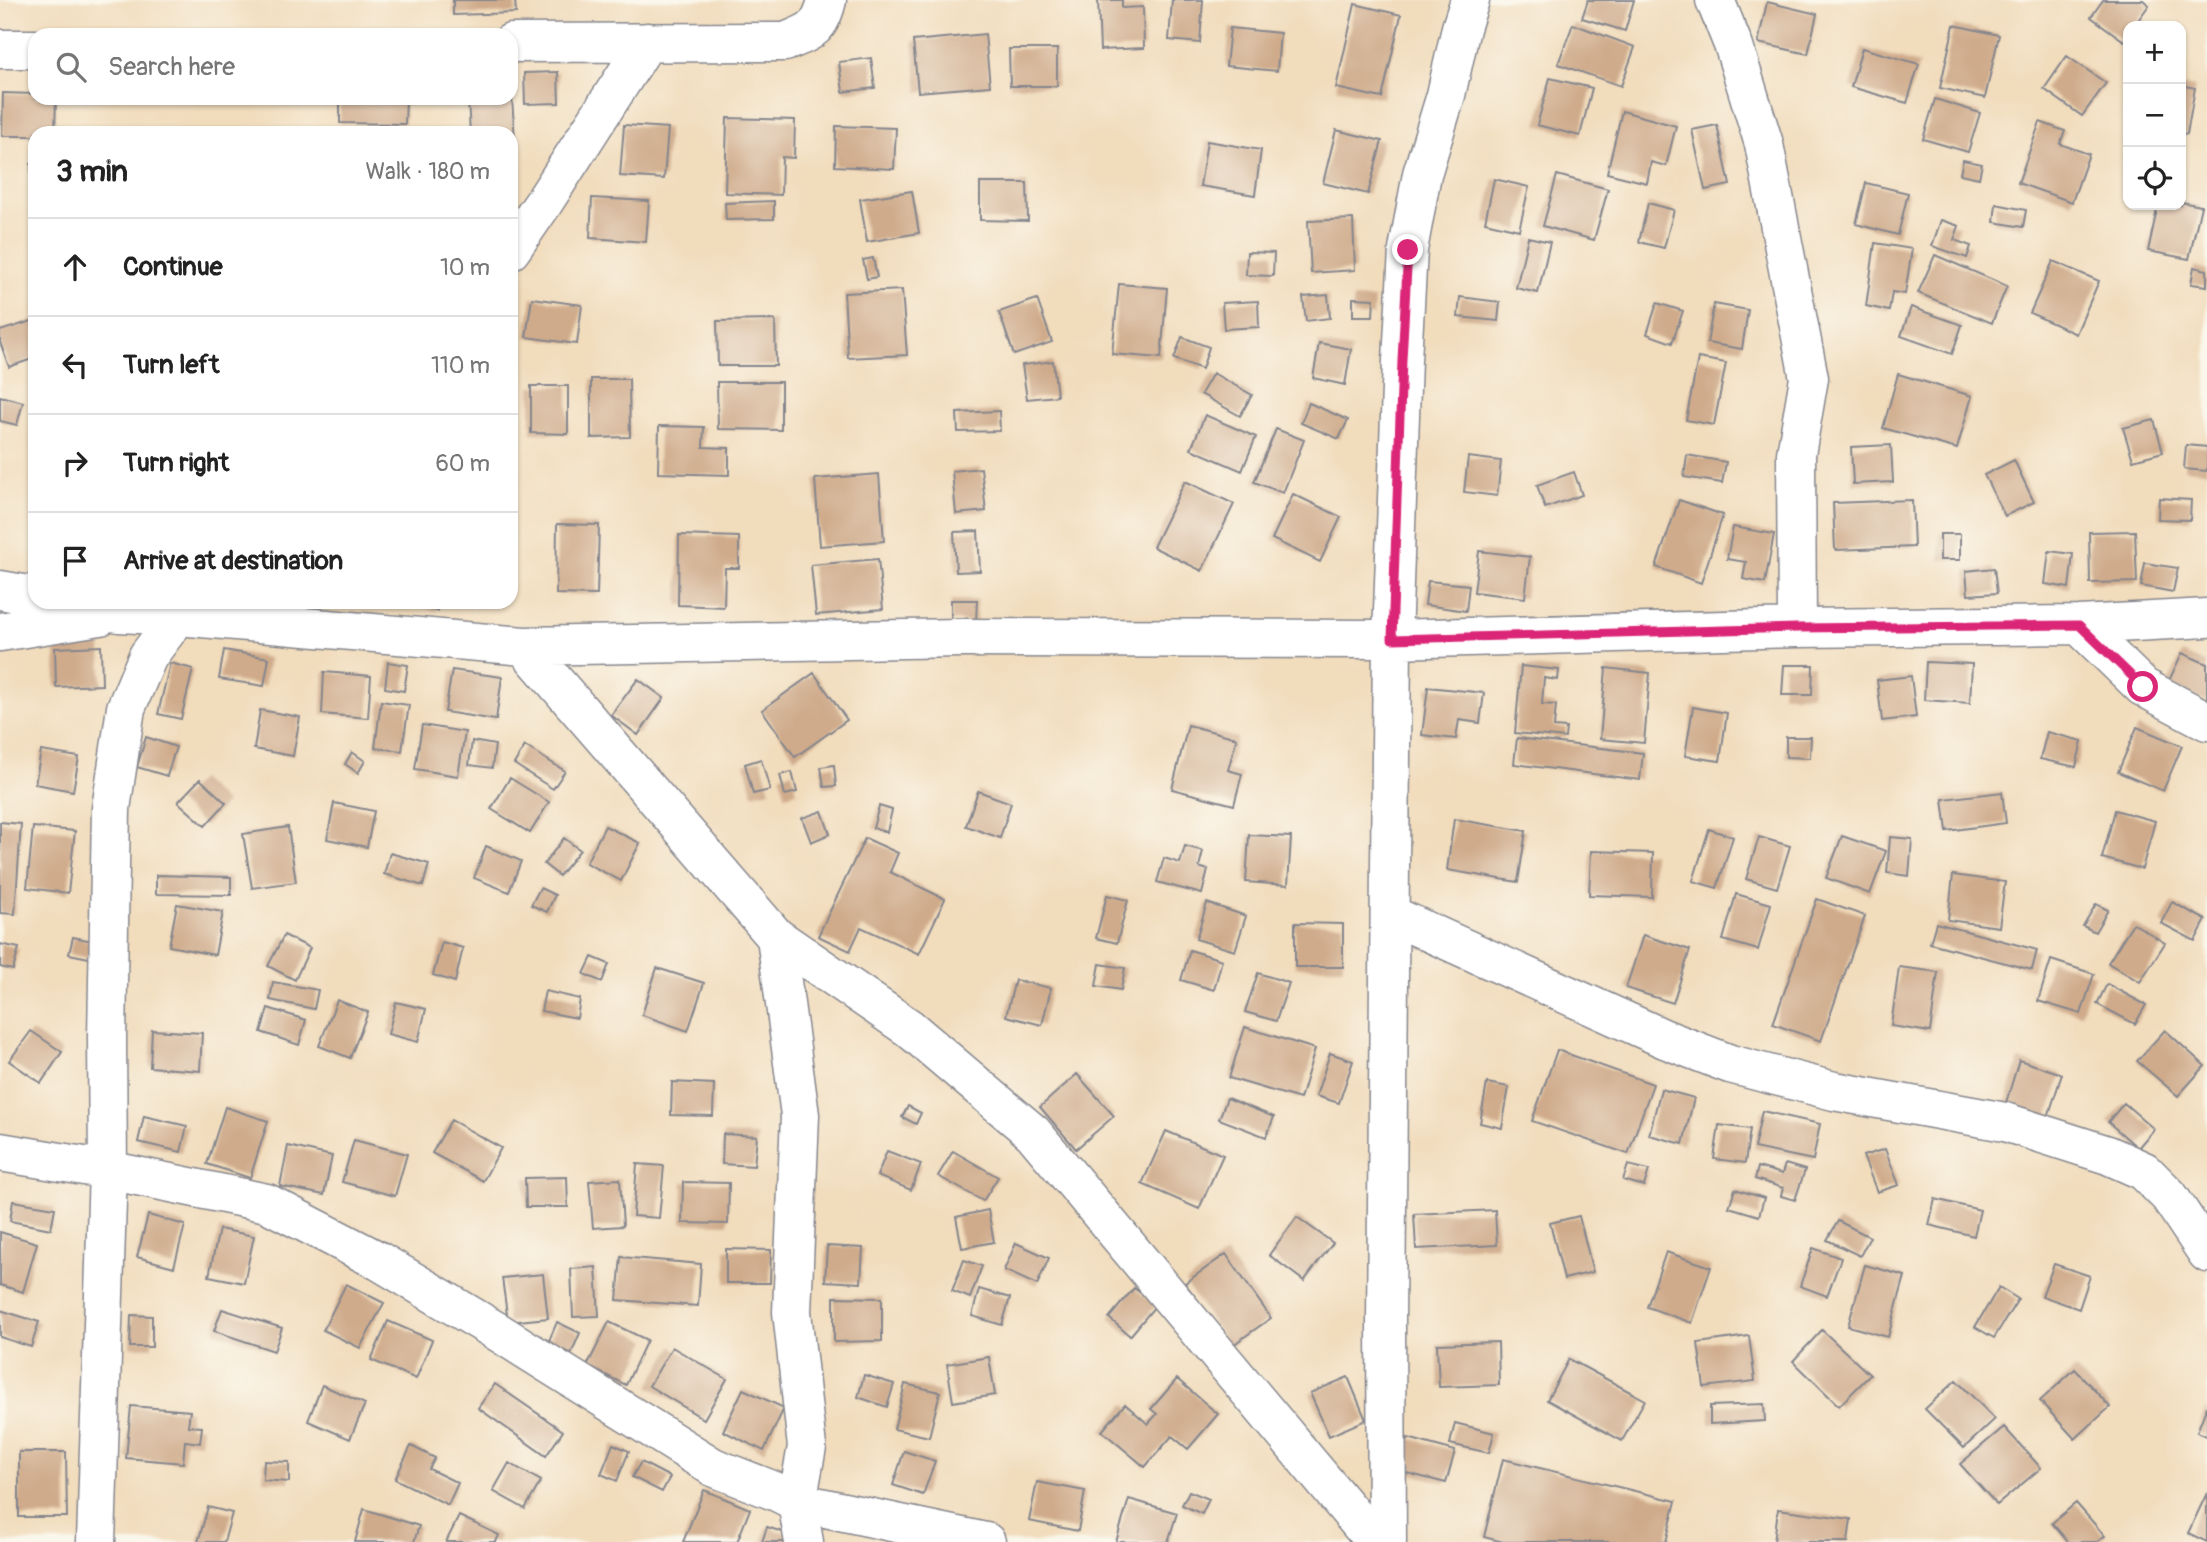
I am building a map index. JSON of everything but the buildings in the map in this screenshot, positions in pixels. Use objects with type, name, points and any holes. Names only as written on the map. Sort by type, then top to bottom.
[{"type":"street","points":[[518,43],[785,42],[814,30],[827,0]]},
{"type":"street","points":[[1387,1542],[1386,1320],[1392,639],[1402,360],[1408,250],[1422,174],[1447,95],[1461,28],[1470,0]]},
{"type":"street","points":[[1715,0],[1734,47],[1763,144],[1809,379],[1796,454],[1797,628]]},
{"type":"street","points":[[518,240],[647,42]]},
{"type":"street","points":[[0,49],[28,49]]},
{"type":"street","points":[[0,590],[28,595]]},
{"type":"street","points":[[99,609],[119,613]]},
{"type":"street","points":[[96,1542],[107,1170],[111,809],[126,708],[148,656],[186,609]]},
{"type":"street","points":[[0,632],[119,613],[186,609],[524,646],[961,638],[1392,639],[1797,628],[2079,625],[2207,618]]},
{"type":"street","points":[[2079,625],[2143,687],[2207,721]]},
{"type":"street","points":[[524,646],[776,937],[909,1028],[1033,1133],[1375,1542]]},
{"type":"street","points":[[1391,915],[1665,1039],[1730,1063],[1834,1091],[2005,1122],[2108,1155],[2144,1171],[2169,1196],[2207,1253]]},
{"type":"street","points":[[776,937],[800,1115],[792,1312],[807,1447],[797,1502],[804,1542]]},
{"type":"street","points":[[0,1152],[107,1170],[267,1203],[403,1275],[713,1467],[797,1502],[986,1542]]},
{"type":"route","points":[[1408,250],[1392,639],[1797,628],[2079,625],[2143,687]]}]
